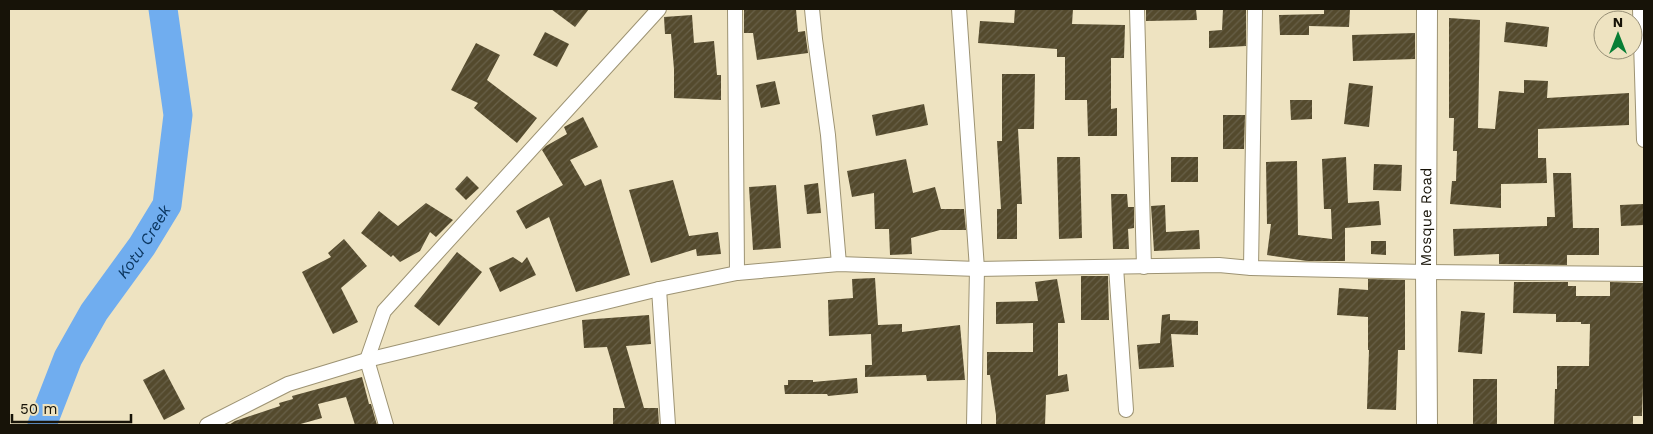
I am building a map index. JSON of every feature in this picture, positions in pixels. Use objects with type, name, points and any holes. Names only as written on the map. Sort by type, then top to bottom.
[{"type":"street","points":[[386,425],[368,360],[384,311],[659,9]]},
{"type":"street","points":[[735,9],[737,273]]},
{"type":"street","points":[[812,9],[814,39],[828,135],[839,264]]},
{"type":"street","points":[[958,9],[976,269],[974,425]]},
{"type":"street","points":[[1137,9],[1144,267]]},
{"type":"street","points":[[1251,268],[1255,9]]},
{"type":"street","name":"Mosque Road","points":[[1427,425],[1428,9]]},
{"type":"street","points":[[1640,9],[1644,140]]},
{"type":"street","points":[[207,425],[288,384],[368,360],[659,289],[737,273],[839,264],[976,269],[1219,265],[1251,268],[1426,272],[1644,274]]},
{"type":"street","points":[[1116,267],[1126,410]]},
{"type":"street","points":[[659,289],[668,425]]},
{"type":"building","points":[[551,9],[589,9],[575,27]]},
{"type":"building","points":[[744,9],[796,9],[798,32],[805,31],[808,53],[757,60],[753,33],[744,33]]},
{"type":"building","points":[[1015,9],[1073,9],[1072,24],[1125,25],[1124,58],[1111,58],[1111,109],[1117,108],[1117,136],[1088,136],[1087,100],[1065,100],[1065,57],[1057,57],[1057,49],[978,43],[980,21],[1014,23]]},
{"type":"building","points":[[1146,9],[1196,9],[1197,20],[1146,21]]},
{"type":"building","points":[[1223,9],[1246,9],[1246,46],[1209,48],[1209,31],[1222,30]]},
{"type":"building","points":[[1324,9],[1350,9],[1349,27],[1309,26],[1309,35],[1280,35],[1279,15],[1324,14]]},
{"type":"building","points":[[692,15],[694,43],[714,41],[717,75],[721,75],[721,100],[674,98],[671,34],[665,34],[664,17]]},
{"type":"building","points":[[1449,18],[1480,20],[1478,128],[1495,129],[1499,91],[1524,93],[1524,80],[1548,81],[1547,98],[1629,93],[1629,125],[1538,129],[1538,158],[1546,158],[1547,183],[1501,184],[1501,208],[1450,204],[1452,181],[1456,181],[1457,151],[1453,151],[1454,118],[1449,118]]},
{"type":"building","points":[[1506,22],[1549,27],[1547,47],[1504,42]]},
{"type":"building","points":[[545,32],[569,44],[557,67],[533,55]]},
{"type":"building","points":[[1415,33],[1415,59],[1353,61],[1352,35]]},
{"type":"building","points":[[476,43],[500,55],[487,80],[537,118],[517,143],[474,108],[478,103],[451,90]]},
{"type":"building","points":[[1002,74],[1035,74],[1034,129],[1018,129],[1022,204],[1017,204],[1017,239],[997,239],[997,209],[1001,209],[997,141],[1002,141]]},
{"type":"building","points":[[775,81],[780,104],[761,108],[756,85]]},
{"type":"building","points":[[1349,83],[1373,86],[1369,127],[1344,124]]},
{"type":"building","points":[[1290,100],[1312,100],[1312,119],[1291,120]]},
{"type":"building","points":[[924,104],[928,125],[876,136],[872,115]]},
{"type":"building","points":[[1223,115],[1245,115],[1244,149],[1223,149]]},
{"type":"building","points":[[583,117],[598,147],[570,160],[585,186],[601,179],[630,275],[576,292],[549,217],[526,229],[516,211],[563,185],[542,150],[567,134],[564,127]]},
{"type":"building","points":[[1057,157],[1080,157],[1082,238],[1059,239]]},
{"type":"building","points":[[1171,157],[1198,157],[1198,182],[1171,182]]},
{"type":"building","points":[[1346,157],[1348,203],[1379,201],[1381,225],[1345,228],[1345,261],[1307,261],[1267,255],[1271,224],[1267,224],[1266,162],[1297,161],[1298,235],[1332,239],[1331,209],[1324,209],[1322,159]]},
{"type":"building","points":[[906,159],[913,193],[935,187],[941,209],[964,209],[966,230],[940,230],[911,238],[912,254],[890,255],[889,229],[875,229],[874,193],[852,197],[847,171]]},
{"type":"building","points":[[1374,164],[1402,165],[1401,191],[1373,190]]},
{"type":"building","points":[[1553,173],[1571,173],[1573,228],[1599,228],[1599,255],[1567,255],[1567,265],[1499,264],[1499,254],[1454,256],[1453,229],[1547,226],[1547,217],[1555,217]]},
{"type":"building","points":[[467,176],[479,188],[466,200],[455,189]]},
{"type":"building","points":[[673,180],[689,236],[718,232],[721,254],[697,256],[696,249],[651,263],[629,190]]},
{"type":"building","points":[[818,183],[821,213],[807,214],[804,185]]},
{"type":"building","points":[[776,185],[781,248],[753,250],[749,187]]},
{"type":"building","points":[[1111,194],[1127,194],[1128,207],[1134,207],[1134,228],[1128,229],[1129,249],[1113,249]]},
{"type":"building","points":[[426,203],[453,220],[436,237],[430,232],[420,251],[400,262],[361,233],[379,211],[398,226]]},
{"type":"building","points":[[1643,204],[1644,225],[1621,226],[1620,205]]},
{"type":"building","points":[[1165,205],[1166,232],[1199,230],[1200,249],[1154,251],[1151,206]]},
{"type":"building","points":[[344,239],[367,266],[341,288],[358,322],[333,334],[302,272],[331,257],[328,253]]},
{"type":"building","points":[[1371,241],[1386,241],[1386,255],[1371,254]]},
{"type":"building","points":[[457,252],[482,272],[439,326],[414,306]]},
{"type":"building","points":[[513,257],[522,263],[527,257],[536,275],[500,292],[489,268]]},
{"type":"building","points":[[1081,276],[1108,276],[1109,320],[1081,320]]},
{"type":"building","points":[[875,278],[878,325],[902,324],[902,332],[960,325],[965,380],[927,381],[926,375],[865,377],[865,365],[872,365],[871,334],[829,336],[828,300],[853,298],[852,279]]},
{"type":"building","points":[[1057,279],[1065,323],[1058,323],[1058,376],[1067,374],[1069,391],[1046,395],[1045,425],[996,425],[990,375],[987,375],[987,352],[1033,352],[1033,323],[996,324],[996,302],[1038,301],[1035,282]]},
{"type":"building","points":[[1368,279],[1405,280],[1405,350],[1398,350],[1396,410],[1367,409],[1368,317],[1337,315],[1339,288],[1368,290]]},
{"type":"building","points":[[1514,282],[1568,282],[1568,286],[1576,286],[1576,296],[1610,296],[1610,282],[1644,283],[1644,386],[1642,416],[1633,416],[1633,425],[1554,425],[1557,366],[1589,366],[1590,324],[1556,322],[1556,314],[1513,313]]},
{"type":"building","points":[[1461,311],[1485,313],[1482,354],[1458,352]]},
{"type":"building","points":[[1170,314],[1170,320],[1198,321],[1198,335],[1171,334],[1174,367],[1139,369],[1137,345],[1160,343],[1162,315]]},
{"type":"building","points":[[649,315],[651,344],[626,346],[644,408],[658,408],[659,425],[613,425],[613,408],[625,408],[607,347],[584,348],[582,320]]},
{"type":"building","points":[[164,369],[185,409],[164,420],[143,380]]},
{"type":"building","points":[[362,377],[377,425],[355,425],[346,397],[318,404],[322,418],[297,425],[229,425],[235,421],[280,406],[279,403],[293,399],[292,396]]},
{"type":"building","points":[[857,378],[858,393],[828,396],[827,394],[785,394],[784,385],[788,385],[788,380],[813,380],[813,382]]},
{"type":"building","points":[[1473,379],[1497,379],[1497,424],[1473,424]]},
{"type":"waterway","name":"Kotu Creek","points":[[42,425],[68,358],[94,312],[142,246],[167,205],[178,115],[163,9]]}]
